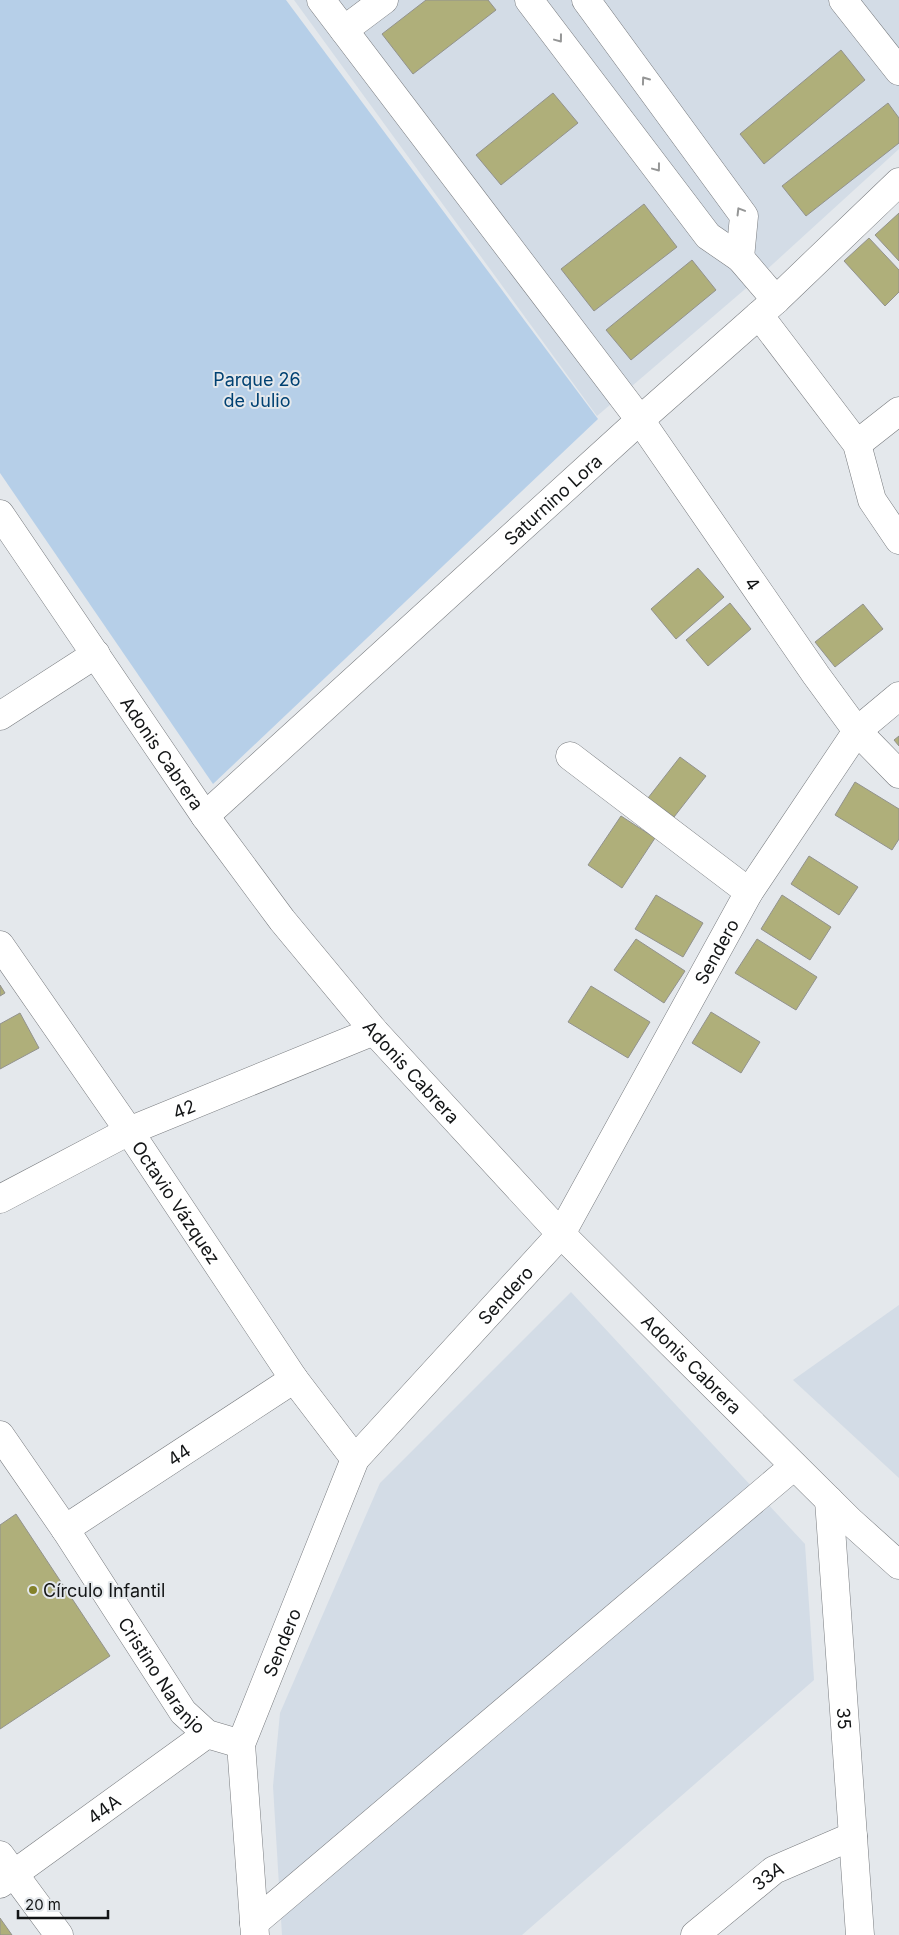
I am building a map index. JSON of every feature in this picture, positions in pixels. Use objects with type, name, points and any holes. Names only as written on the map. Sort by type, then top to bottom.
[{"type":"street","name":"4","points":[[321,0],[640,420],[857,731],[899,774]]},
{"type":"street","points":[[344,30],[384,0]]},
{"type":"street","points":[[529,0],[708,236],[740,258],[768,307],[857,444],[872,500],[899,540]]},
{"type":"street","points":[[586,0],[744,216],[740,258]]},
{"type":"street","points":[[843,0],[899,71]]},
{"type":"street","name":"Saturnino Lora","points":[[205,816],[640,420],[768,307],[899,182]]},
{"type":"street","points":[[857,444],[899,411]]},
{"type":"street","name":"Adonis Cabrera","points":[[0,514],[205,816],[282,920],[374,1031],[561,1234],[794,1466],[899,1565]]},
{"type":"street","points":[[0,716],[96,654]]},
{"type":"street","name":"Sendero","points":[[254,1929],[241,1744],[355,1459],[561,1234],[749,892],[857,731],[899,696]]},
{"type":"street","points":[[570,756],[749,892]]},
{"type":"street","name":"Octavio Vázquez","points":[[0,945],[129,1131],[294,1379],[355,1459]]},
{"type":"street","name":"42","points":[[0,1199],[129,1131],[374,1031]]},
{"type":"street","name":"44","points":[[65,1529],[294,1379]]},
{"type":"street","name":"Cristino Naranjo","points":[[0,1435],[65,1529],[183,1712],[207,1734],[241,1744]]},
{"type":"street","points":[[254,1929],[794,1466]]},
{"type":"street","name":"35","points":[[829,1500],[860,1935]]},
{"type":"street","name":"44A","points":[[5,1871],[207,1734]]},
{"type":"street","name":"33A","points":[[695,1935],[774,1870],[853,1836]]},
{"type":"street","points":[[5,1871],[59,1935]]},
{"type":"shaded area","points":[[294,0],[899,0],[899,149],[751,284],[597,416]]},
{"type":"shaded area","points":[[571,1292],[805,1544],[814,1680],[522,1935],[282,1935],[273,1786],[280,1713],[380,1483]]},
{"type":"shaded area","points":[[899,1305],[899,1478],[793,1380]]},
{"type":"green space","name":"Parque 26 de Julio","points":[[0,0],[286,0],[598,419],[213,784],[0,473]]},
{"type":"building","points":[[426,0],[488,0],[496,10],[413,74],[382,34]]},
{"type":"building","points":[[841,50],[865,80],[764,164],[740,134]]},
{"type":"building","points":[[553,93],[578,123],[501,185],[476,155]]},
{"type":"building","points":[[888,103],[899,118],[899,143],[806,216],[782,186]]},
{"type":"building","points":[[644,204],[677,247],[594,311],[561,269]]},
{"type":"building","points":[[899,213],[899,261],[875,235]]},
{"type":"building","points":[[869,238],[899,270],[899,292],[885,306],[844,261]]},
{"type":"building","points":[[692,260],[716,290],[631,360],[606,330]]},
{"type":"building","points":[[698,568],[724,597],[676,639],[651,609]]},
{"type":"building","points":[[730,603],[751,629],[708,666],[686,640]]},
{"type":"building","points":[[863,604],[883,629],[835,667],[815,642]]},
{"type":"building","points":[[899,736],[899,746],[894,740]]},
{"type":"building","points":[[680,757],[706,776],[674,817],[648,798]]},
{"type":"building","points":[[855,782],[899,809],[899,839],[892,850],[835,815]]},
{"type":"building","points":[[621,816],[655,838],[622,888],[588,865]]},
{"type":"building","points":[[809,856],[858,887],[839,915],[791,884]]},
{"type":"building","points":[[656,895],[703,923],[683,957],[635,929]]},
{"type":"building","points":[[782,895],[831,927],[810,960],[761,929]]},
{"type":"building","points":[[636,939],[685,971],[664,1003],[614,970]]},
{"type":"building","points":[[757,939],[817,977],[796,1010],[735,973]]},
{"type":"building","points":[[0,985],[5,993],[0,996]]},
{"type":"building","points":[[591,986],[650,1022],[628,1058],[568,1022]]},
{"type":"building","points":[[711,1012],[760,1042],[741,1073],[692,1043]]},
{"type":"building","points":[[20,1013],[39,1048],[0,1069],[0,1024]]},
{"type":"building","name":"Círculo Infantil","points":[[16,1514],[110,1656],[0,1729],[0,1525]]},
{"type":"building","points":[[0,1918],[12,1935],[0,1935]]},
{"type":"place","name":"Círculo Infantil","points":[[33,1590]]}]
